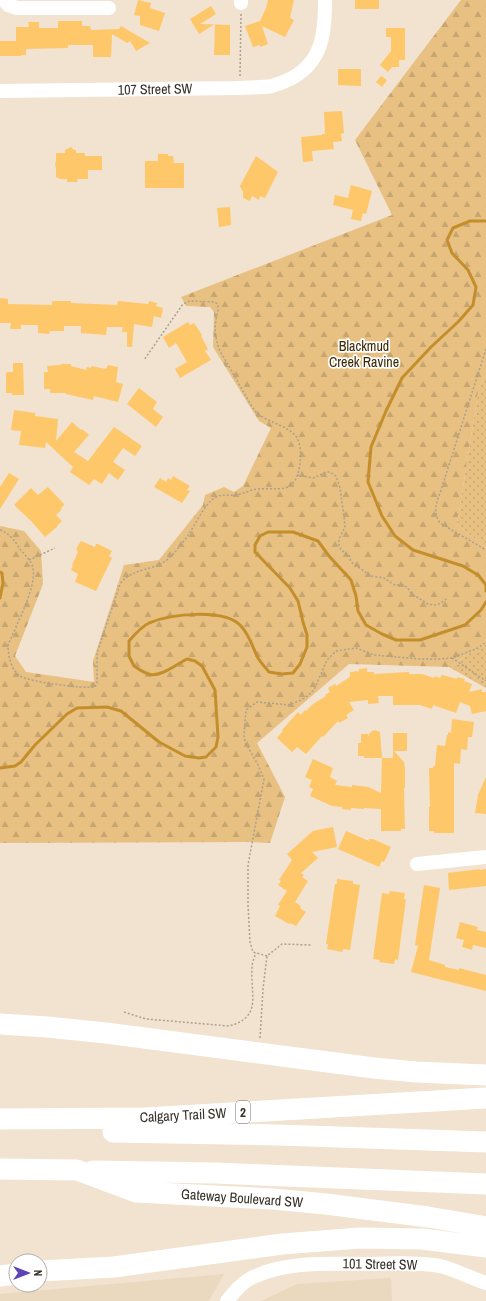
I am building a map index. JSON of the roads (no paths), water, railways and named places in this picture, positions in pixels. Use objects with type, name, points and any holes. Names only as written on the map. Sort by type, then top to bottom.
[{"type":"highway","points":[[0,1018],[47,1027]]},
{"type":"highway","points":[[0,1024],[106,1033],[261,1054],[416,1072],[486,1075]]},
{"type":"highway","name":"Calgary Trail SW","points":[[0,1119],[145,1118],[486,1098]]},
{"type":"highway","points":[[0,1130],[279,1135],[486,1142]]},
{"type":"highway","name":"Gateway Boulevard SW","points":[[0,1169],[77,1170],[136,1192],[273,1199],[326,1204],[428,1217],[486,1227]]},
{"type":"highway","points":[[77,1170],[214,1173],[486,1184]]},
{"type":"highway","points":[[48,1271],[114,1267],[282,1244],[360,1238],[422,1239],[486,1247]]},
{"type":"street","name":"107 Street SW","points":[[0,91],[240,88],[272,86],[288,80],[305,69],[314,58],[321,44],[325,0]]},
{"type":"street","points":[[6,2],[17,8],[109,8]]},
{"type":"street","points":[[417,864],[486,857]]},
{"type":"street","name":"101 Street SW","points":[[227,1301],[250,1279],[271,1270],[299,1264],[432,1265],[443,1267],[486,1284]]},
{"type":"waterway","points":[[486,221],[470,221],[453,228],[447,240],[452,253],[468,270],[476,287],[473,305],[402,378],[371,447],[368,482],[382,516],[395,536],[413,550],[463,566],[478,575],[486,585],[486,591]]},
{"type":"waterway","points":[[0,768],[15,766],[21,762],[35,745],[67,714],[77,708],[107,707],[121,711],[159,742],[185,756],[199,758],[206,757],[216,747],[218,737],[215,690],[202,666],[195,661],[187,659],[158,674],[148,674],[134,666],[129,656],[129,641],[143,627],[158,620],[196,614],[222,617],[233,620],[241,626],[249,637],[258,658],[269,672],[282,674],[293,673],[300,664],[307,647],[307,635],[298,601],[290,588],[255,552],[255,545],[260,536],[268,532],[293,532],[318,541],[329,556],[351,580],[356,596],[358,611],[366,625],[396,640],[420,640],[465,625],[481,610],[486,602]]},
{"type":"waterway","points":[[0,572],[2,573],[3,583],[0,598]]},
{"type":"park label","name":"Blackmud Creek Ravine","points":[[364,354]]}]
